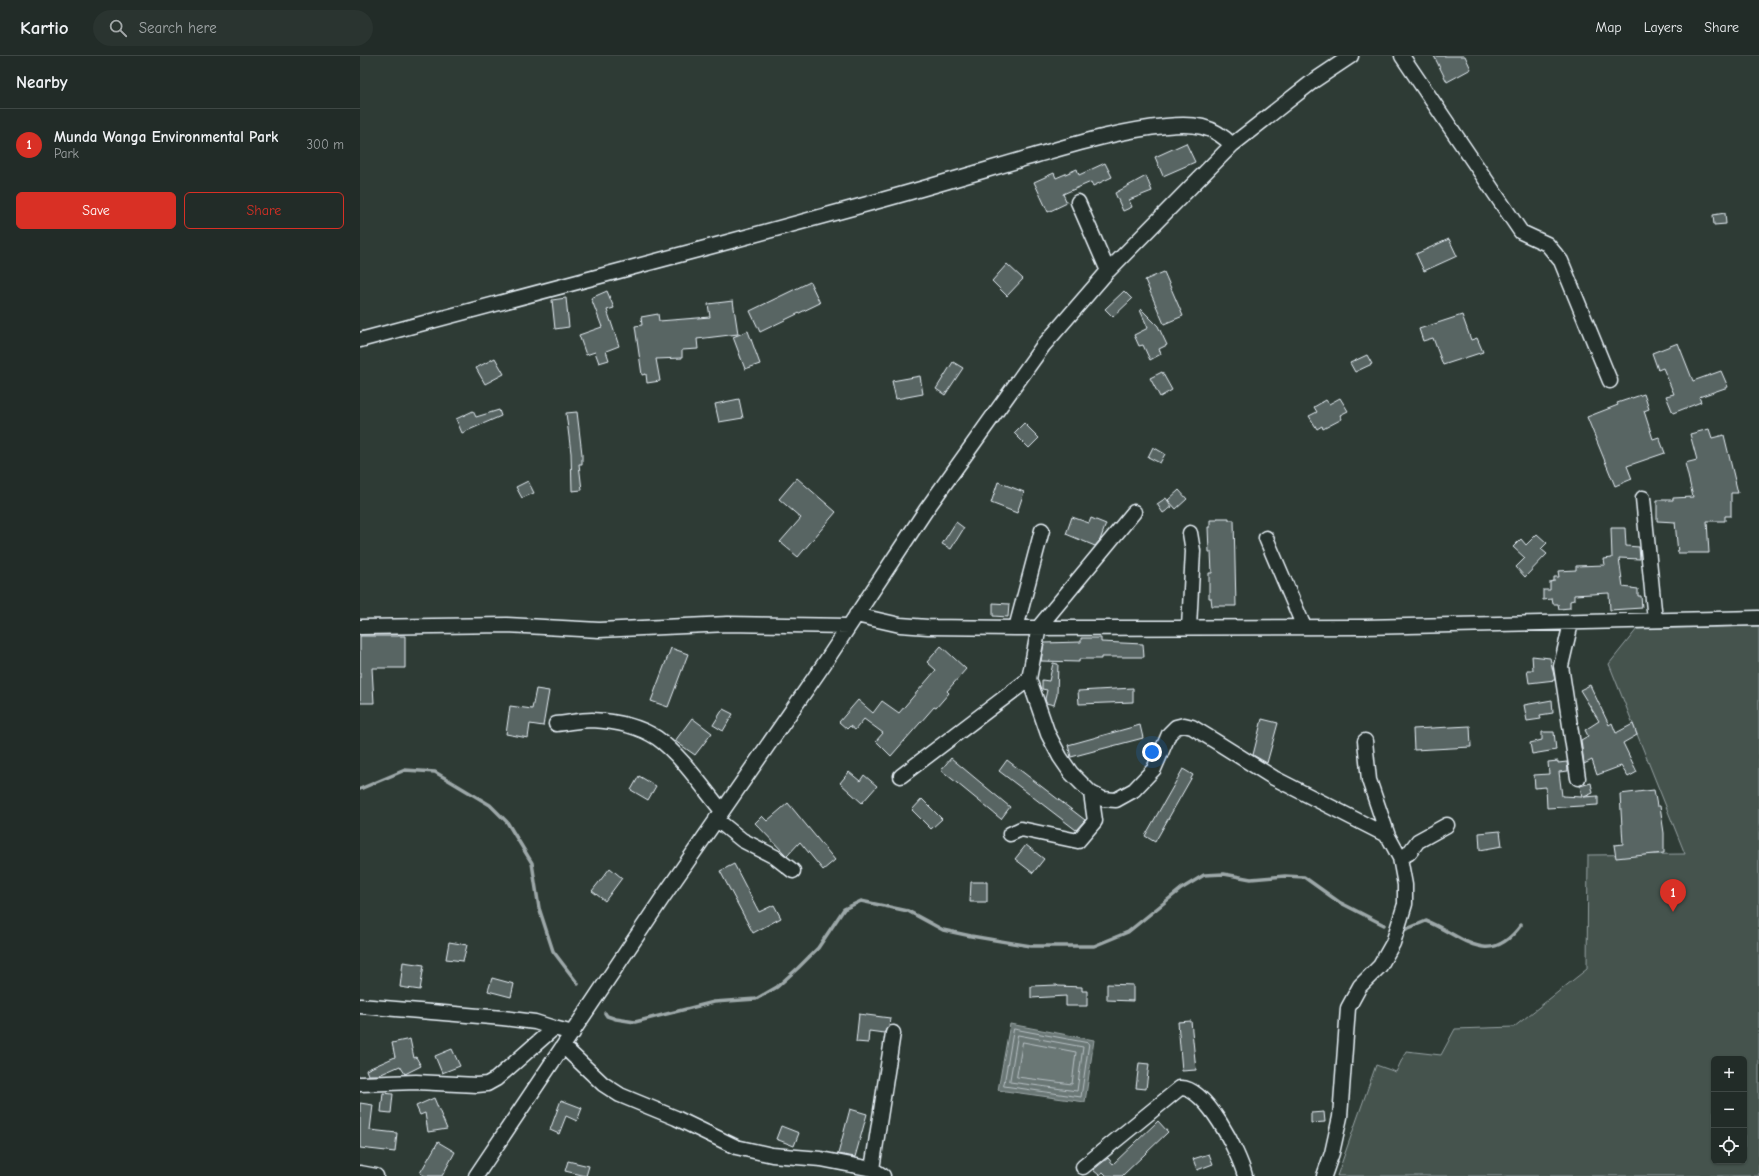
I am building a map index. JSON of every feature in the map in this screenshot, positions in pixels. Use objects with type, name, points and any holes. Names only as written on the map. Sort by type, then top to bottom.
[{"type":"street","points":[[476,1176],[926,510],[1043,346],[1108,271],[1232,145],[1312,82],[1351,56]]},
{"type":"street","points":[[1402,56],[1521,232],[1547,244],[1561,261],[1610,381]]},
{"type":"street","points":[[360,340],[855,207],[1080,143],[1163,126],[1200,126],[1218,132],[1232,145]]},
{"type":"street","points":[[1078,202],[1108,271]]},
{"type":"street","points":[[1643,498],[1655,620]]},
{"type":"street","points":[[1134,512],[1039,627],[1029,679],[1048,734],[1060,757],[1072,773],[1091,793],[1103,799],[1116,800],[1134,790],[1154,770],[1169,734],[1176,727],[1184,725],[1192,727],[1216,741],[1274,778],[1388,836]]},
{"type":"street","points":[[1016,628],[1042,530]]},
{"type":"street","points":[[1189,627],[1193,551],[1190,533]]},
{"type":"street","points":[[1266,538],[1304,626]]},
{"type":"street","points":[[360,627],[506,625],[598,630],[852,620],[928,628],[1363,627],[1759,618]]},
{"type":"street","points":[[1571,623],[1561,666],[1578,778]]},
{"type":"street","points":[[901,776],[1029,679]]},
{"type":"street","points":[[556,724],[591,720],[613,723],[642,730],[656,738],[669,748],[719,815],[742,840],[775,858],[793,871]]},
{"type":"street","points":[[1324,1176],[1332,1154],[1340,1117],[1348,1008],[1360,986],[1380,966],[1393,943],[1405,904],[1405,885],[1400,858],[1388,836],[1369,780],[1365,741]]},
{"type":"street","points":[[1010,834],[1020,829],[1078,841],[1095,820],[1091,793]]},
{"type":"street","points":[[1400,858],[1409,853],[1418,842],[1447,825]]},
{"type":"street","points":[[360,1006],[535,1022],[573,1033]]},
{"type":"street","points":[[360,1084],[416,1082],[477,1085],[487,1084],[496,1079],[554,1028]]},
{"type":"street","points":[[564,1046],[603,1084],[620,1095],[676,1118],[736,1147],[772,1155],[821,1159],[877,1173],[893,1033]]},
{"type":"street","points":[[1082,1167],[1180,1088],[1188,1088],[1196,1093],[1217,1118],[1242,1164],[1245,1176]]},
{"type":"street","points":[[360,1174],[376,1176]]},
{"type":"shaded area","points":[[1759,626],[1759,1176],[1337,1176],[1376,1065],[1396,1072],[1406,1051],[1441,1055],[1455,1029],[1514,1027],[1587,969],[1588,855],[1685,854],[1609,664],[1637,629]]},
{"type":"water","points":[[1010,1024],[1094,1040],[1085,1102],[998,1090]]},
{"type":"building","points":[[1434,56],[1465,56],[1471,69],[1447,82]]},
{"type":"building","points":[[1186,143],[1195,162],[1163,176],[1155,157]]},
{"type":"building","points":[[1105,163],[1112,177],[1093,186],[1091,182],[1063,194],[1067,203],[1048,212],[1034,182],[1054,173],[1056,178],[1077,169],[1079,175]]},
{"type":"building","points":[[1146,176],[1152,191],[1129,200],[1132,207],[1123,211],[1115,193]]},
{"type":"building","points":[[1725,213],[1726,224],[1714,225],[1713,215]]},
{"type":"building","points":[[1449,239],[1457,256],[1424,271],[1416,254]]},
{"type":"building","points":[[1007,264],[1023,279],[1007,296],[992,281]]},
{"type":"building","points":[[1164,272],[1183,316],[1164,324],[1145,280]]},
{"type":"building","points":[[810,282],[820,303],[760,332],[750,311]]},
{"type":"building","points":[[607,291],[614,308],[607,310],[619,346],[606,351],[609,360],[599,363],[595,352],[586,355],[579,335],[602,327],[591,298]]},
{"type":"building","points":[[1124,291],[1132,299],[1113,317],[1105,309]]},
{"type":"building","points":[[566,298],[569,327],[555,329],[552,300]]},
{"type":"building","points":[[733,301],[738,334],[697,339],[698,349],[682,350],[682,358],[656,359],[660,381],[647,383],[646,374],[642,375],[635,326],[642,325],[641,317],[658,314],[659,321],[710,317],[708,304]]},
{"type":"building","points":[[1141,309],[1158,326],[1167,345],[1159,349],[1161,354],[1150,360],[1143,345],[1139,346],[1134,335],[1148,328],[1140,310]]},
{"type":"building","points":[[1462,315],[1471,340],[1477,338],[1483,352],[1443,365],[1433,338],[1423,341],[1419,329]]},
{"type":"building","points":[[748,331],[760,364],[745,369],[733,337]]},
{"type":"building","points":[[1678,343],[1693,381],[1721,371],[1728,387],[1699,397],[1701,402],[1673,413],[1666,396],[1674,394],[1663,368],[1658,370],[1652,353]]},
{"type":"building","points":[[1367,355],[1372,364],[1355,372],[1350,363]]},
{"type":"building","points":[[495,358],[504,374],[485,384],[476,368]]},
{"type":"building","points":[[953,362],[963,368],[945,395],[936,389]]},
{"type":"building","points":[[1162,372],[1172,390],[1160,397],[1150,378]]},
{"type":"building","points":[[920,376],[923,394],[896,399],[892,381]]},
{"type":"building","points":[[1644,394],[1649,409],[1644,411],[1653,439],[1659,437],[1665,453],[1627,466],[1632,479],[1615,486],[1587,417],[1618,405],[1617,403]]},
{"type":"building","points":[[1340,398],[1348,411],[1340,415],[1342,419],[1323,429],[1322,426],[1317,429],[1309,416],[1317,412],[1314,407],[1326,400],[1329,404]]},
{"type":"building","points":[[739,399],[743,418],[719,422],[715,404]]},
{"type":"building","points":[[499,410],[501,416],[462,433],[456,419],[473,411],[476,417]]},
{"type":"building","points":[[577,412],[582,454],[582,464],[579,464],[582,490],[572,491],[571,453],[566,413]]},
{"type":"building","points":[[1024,423],[1039,438],[1029,448],[1014,433]]},
{"type":"building","points":[[1709,429],[1712,438],[1724,435],[1738,493],[1731,493],[1731,516],[1725,516],[1725,521],[1707,521],[1709,553],[1678,553],[1675,522],[1657,521],[1657,500],[1673,500],[1673,498],[1693,497],[1685,463],[1697,460],[1690,434]]},
{"type":"building","points":[[1153,447],[1165,454],[1160,463],[1148,457]]},
{"type":"building","points":[[797,478],[836,512],[798,557],[780,542],[801,518],[779,499]]},
{"type":"building","points":[[528,481],[534,493],[522,498],[516,487]]},
{"type":"building","points":[[998,482],[1024,492],[1017,513],[991,503]]},
{"type":"building","points":[[1179,490],[1187,499],[1176,509],[1168,500]]},
{"type":"building","points":[[1166,498],[1172,507],[1163,513],[1157,504]]},
{"type":"building","points":[[1072,517],[1089,523],[1091,518],[1106,524],[1100,540],[1095,546],[1066,534]]},
{"type":"building","points":[[1217,518],[1229,518],[1229,520],[1234,520],[1236,606],[1212,606],[1211,598],[1209,598],[1209,573],[1212,573],[1208,527],[1210,527],[1210,520],[1217,520]]},
{"type":"building","points":[[956,522],[964,528],[951,549],[942,544]]},
{"type":"building","points":[[1611,528],[1625,528],[1626,546],[1639,547],[1640,559],[1619,558],[1623,587],[1638,589],[1638,596],[1641,596],[1642,608],[1610,610],[1609,593],[1574,595],[1574,600],[1570,601],[1570,608],[1559,609],[1558,604],[1553,604],[1552,599],[1543,600],[1543,590],[1550,590],[1550,582],[1554,581],[1554,577],[1559,577],[1558,571],[1576,570],[1576,566],[1605,565],[1604,559],[1612,558]]},
{"type":"building","points":[[1537,534],[1547,543],[1541,549],[1547,554],[1525,577],[1516,567],[1525,558],[1513,547],[1521,539],[1526,545]]},
{"type":"building","points":[[993,603],[1009,604],[1008,617],[993,616]]},
{"type":"building","points":[[360,636],[405,636],[405,668],[372,668],[374,703],[360,703]]},
{"type":"building","points":[[1081,638],[1101,638],[1101,642],[1143,644],[1144,657],[1101,657],[1101,659],[1079,659],[1079,662],[1041,661],[1044,643],[1081,642]]},
{"type":"building","points":[[941,646],[966,669],[947,691],[949,693],[936,708],[934,707],[891,756],[876,741],[883,733],[864,719],[855,730],[850,726],[847,729],[839,722],[858,700],[873,713],[882,701],[899,713],[936,670],[927,662]]},
{"type":"building","points":[[671,648],[688,654],[668,707],[651,701]]},
{"type":"building","points":[[1532,656],[1550,658],[1555,680],[1529,683],[1527,670],[1533,670]]},
{"type":"building","points":[[1053,663],[1058,664],[1057,695],[1054,705],[1046,703],[1045,699],[1047,690],[1042,689],[1042,680],[1049,681]]},
{"type":"building","points":[[1590,685],[1609,725],[1612,723],[1616,733],[1633,724],[1637,735],[1623,743],[1637,772],[1628,777],[1621,766],[1597,775],[1592,760],[1584,764],[1581,740],[1588,736],[1585,730],[1599,721],[1580,690]]},
{"type":"building","points":[[1133,688],[1133,702],[1079,704],[1078,691]]},
{"type":"building","points":[[536,689],[549,691],[543,726],[530,724],[528,738],[506,734],[510,706],[532,709]]},
{"type":"building","points":[[1552,700],[1553,713],[1540,715],[1541,719],[1527,721],[1524,705]]},
{"type":"building","points":[[723,709],[733,714],[723,731],[713,725]]},
{"type":"building","points":[[692,718],[712,733],[695,755],[675,741]]},
{"type":"building","points":[[1262,719],[1278,723],[1267,763],[1253,755]]},
{"type":"building","points":[[1140,725],[1143,738],[1071,757],[1068,745]]},
{"type":"building","points":[[1470,726],[1471,747],[1414,750],[1413,729]]},
{"type":"building","points":[[1542,732],[1554,732],[1556,750],[1532,754],[1530,743],[1542,740]]},
{"type":"building","points":[[951,758],[1010,807],[1001,819],[941,770]]},
{"type":"building","points":[[1007,760],[1085,820],[1076,830],[999,771]]},
{"type":"building","points":[[1558,761],[1558,763],[1567,762],[1568,771],[1559,772],[1562,796],[1582,797],[1580,786],[1591,783],[1593,793],[1584,797],[1598,796],[1598,805],[1547,808],[1546,787],[1535,788],[1534,775],[1549,774],[1548,762]]},
{"type":"building","points":[[1183,769],[1193,775],[1155,842],[1145,836]]},
{"type":"building","points":[[849,772],[860,781],[864,775],[877,786],[862,803],[840,783]]},
{"type":"building","points":[[639,776],[656,786],[648,800],[631,790]]},
{"type":"building","points":[[1654,790],[1657,806],[1660,806],[1664,833],[1664,853],[1616,858],[1614,845],[1623,844],[1620,794]]},
{"type":"building","points":[[922,799],[942,819],[931,829],[912,810]]},
{"type":"building","points":[[788,803],[835,860],[823,870],[800,842],[787,856],[755,823],[762,816],[767,821]]},
{"type":"building","points":[[1500,831],[1502,846],[1480,850],[1479,833]]},
{"type":"building","points":[[1026,845],[1044,859],[1033,873],[1015,859]]},
{"type":"building","points":[[734,864],[759,912],[774,905],[781,918],[753,933],[720,871]]},
{"type":"building","points":[[610,868],[622,878],[605,901],[592,891]]},
{"type":"building","points":[[971,882],[987,882],[987,902],[970,902]]},
{"type":"building","points":[[449,942],[467,945],[463,961],[446,959]]},
{"type":"building","points":[[403,962],[424,965],[420,990],[400,987]]},
{"type":"building","points":[[492,978],[514,984],[511,997],[488,991]]},
{"type":"building","points":[[1107,984],[1133,985],[1133,1001],[1107,1000]]},
{"type":"building","points":[[1057,985],[1082,987],[1082,991],[1087,991],[1087,1006],[1066,1006],[1066,996],[1031,998],[1031,986]]},
{"type":"building","points":[[859,1014],[890,1018],[889,1026],[884,1033],[869,1031],[868,1043],[856,1042]]},
{"type":"building","points":[[1191,1021],[1196,1070],[1182,1071],[1178,1022]]},
{"type":"building","points":[[410,1039],[414,1058],[416,1057],[421,1066],[405,1074],[400,1066],[379,1075],[368,1075],[366,1070],[395,1057],[392,1043]]},
{"type":"building","points":[[452,1049],[460,1066],[442,1073],[435,1056]]},
{"type":"building","points":[[1139,1063],[1149,1064],[1146,1089],[1136,1088]]},
{"type":"building","points":[[383,1093],[393,1094],[391,1113],[381,1112]]},
{"type":"building","points":[[434,1098],[447,1129],[428,1132],[425,1113],[420,1115],[416,1106]]},
{"type":"building","points":[[561,1100],[582,1108],[577,1121],[566,1116],[559,1134],[550,1130]]},
{"type":"building","points":[[360,1103],[373,1105],[370,1130],[397,1133],[395,1152],[360,1148]]},
{"type":"building","points":[[850,1109],[867,1114],[855,1157],[838,1154]]},
{"type":"building","points":[[1324,1112],[1325,1122],[1311,1123],[1311,1113]]},
{"type":"building","points":[[1158,1121],[1168,1132],[1122,1176],[1107,1176],[1103,1172],[1099,1175],[1093,1170],[1108,1158],[1113,1164]]},
{"type":"building","points":[[781,1126],[799,1133],[794,1146],[776,1139]]},
{"type":"building","points":[[438,1142],[455,1152],[442,1176],[425,1176],[420,1173]]},
{"type":"building","points":[[1209,1154],[1213,1164],[1197,1170],[1193,1159]]},
{"type":"building","points":[[568,1161],[589,1166],[586,1176],[565,1171]]},
{"type":"waterway","points":[[360,789],[405,770],[435,772],[490,805],[507,822],[532,863],[539,908],[553,951],[578,984]]},
{"type":"waterway","points":[[605,1013],[607,1016],[616,1019],[635,1022],[714,1002],[756,999],[777,987],[798,968],[818,948],[844,909],[861,901],[908,911],[943,930],[971,936],[1031,946],[1094,946],[1128,932],[1181,889],[1204,875],[1224,874],[1251,879],[1285,876],[1304,877],[1339,902],[1384,925]]},
{"type":"waterway","points":[[1404,930],[1426,921],[1463,940],[1475,945],[1486,947],[1497,945],[1509,938],[1521,925]]},
{"type":"place","name":"Munda Wanga Environmental Park","points":[[1673,912]]}]
